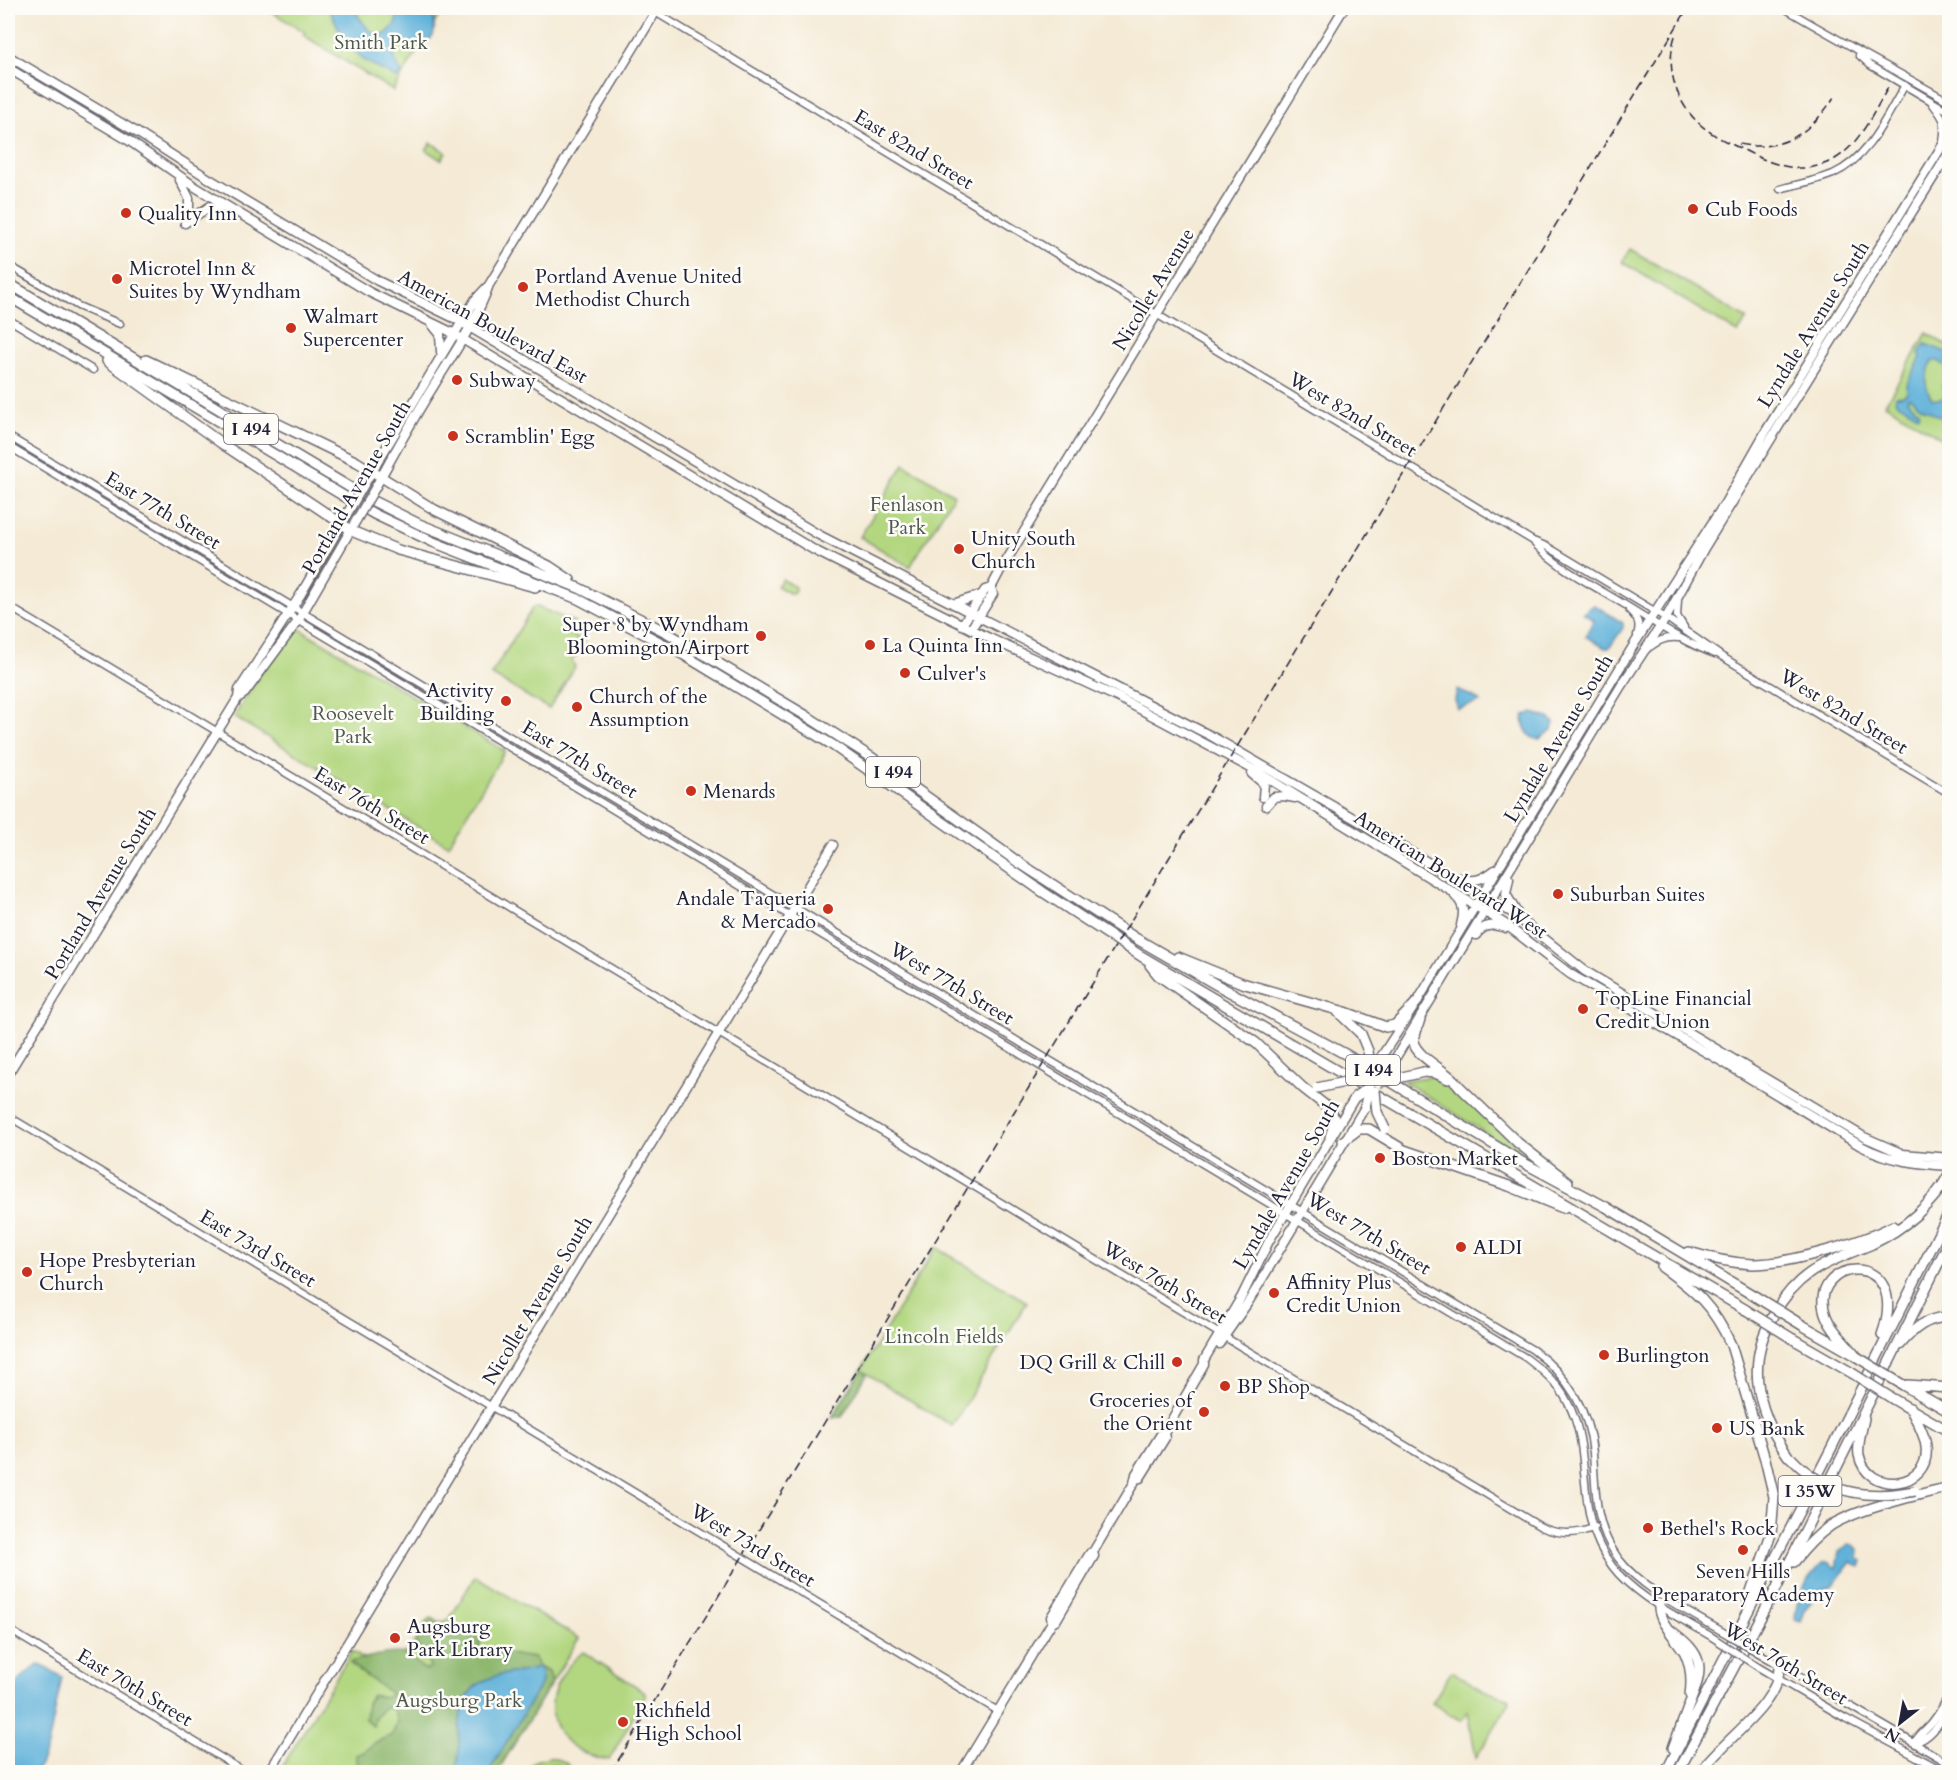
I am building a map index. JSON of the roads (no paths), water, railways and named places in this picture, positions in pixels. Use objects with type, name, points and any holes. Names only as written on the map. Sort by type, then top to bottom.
[{"type":"highway","name":"I 494","points":[[8,283],[386,508],[419,524],[597,597],[666,632],[871,757],[1018,862],[1137,939],[1196,974],[1347,1055],[1521,1162],[1677,1248],[1950,1412]]},
{"type":"highway","name":"I 494","points":[[8,296],[374,514],[423,538],[578,599],[684,655],[831,744],[1043,892],[1141,956],[1950,1432]]},
{"type":"highway","points":[[68,332],[211,437],[351,529],[398,550],[578,599]]},
{"type":"highway","points":[[104,341],[293,430],[372,471],[435,510],[549,567],[597,597]]},
{"type":"highway","points":[[1137,939],[1242,983],[1334,1009],[1379,1025],[1391,1027],[1417,1002]]},
{"type":"highway","points":[[1141,956],[1158,975],[1256,1043],[1291,1077],[1331,1110],[1335,1121],[1330,1137]]},
{"type":"highway","points":[[1334,1009],[1361,1034],[1368,1051],[1377,1112],[1385,1129],[1399,1142],[1419,1155]]},
{"type":"highway","points":[[1420,1019],[1413,1036],[1414,1046],[1419,1053],[1453,1078],[1518,1143],[1552,1171],[1606,1207]]},
{"type":"highway","points":[[1363,1110],[1383,1053]]},
{"type":"highway","points":[[1355,1097],[1390,1067]]},
{"type":"highway","points":[[1291,1077],[1304,1085],[1317,1088],[1424,1072],[1442,1076],[1460,1087]]},
{"type":"highway","points":[[1343,1141],[1359,1129],[1369,1129],[1404,1150],[1509,1186],[1605,1227],[1693,1290],[1721,1326],[1731,1346],[1774,1497],[1771,1534],[1734,1639]]},
{"type":"highway","points":[[1789,1457],[1766,1419],[1759,1390],[1757,1370],[1760,1346],[1770,1320],[1784,1298],[1807,1275],[1901,1227],[1927,1204],[1950,1173]]},
{"type":"highway","points":[[1677,1248],[1737,1263],[1770,1263],[1817,1253],[1885,1230],[1927,1204]]},
{"type":"highway","name":"I 35W","points":[[1665,1773],[1950,1211]]},
{"type":"highway","name":"I 35W","points":[[1678,1773],[1777,1587],[1950,1240]]},
{"type":"highway","points":[[1857,1357],[1830,1323],[1824,1302],[1826,1291],[1834,1278],[1842,1272],[1857,1269],[1870,1272],[1881,1281],[1888,1295],[1885,1327],[1858,1388],[1857,1397]]},
{"type":"highway","points":[[1888,1361],[1920,1324],[1934,1318],[1950,1317]]},
{"type":"highway","points":[[1735,1358],[1778,1445],[1810,1475],[1841,1490],[1866,1496],[1896,1495],[1944,1484],[1950,1487]]},
{"type":"highway","points":[[1903,1384],[1950,1389]]},
{"type":"highway","points":[[1867,1403],[1858,1454],[1869,1474],[1889,1484],[1898,1483],[1913,1476],[1920,1470],[1926,1456],[1924,1438],[1910,1408]]},
{"type":"highway","points":[[1777,1587],[1801,1553],[1832,1525],[1867,1510],[1950,1487]]},
{"type":"highway","points":[[1661,1600],[1658,1612],[1670,1630],[1690,1646],[1698,1661],[1699,1678],[1665,1773]]},
{"type":"highway","points":[[1701,1773],[1719,1751],[1759,1712],[1778,1678],[1779,1665]]},
{"type":"main road","name":"Nicollet Avenue","points":[[974,615],[982,594],[991,588],[1344,8]]},
{"type":"main road","name":"Portland Avenue South","points":[[238,698],[239,690],[290,611],[461,322],[475,300],[489,285],[656,10]]},
{"type":"main road","name":"American Boulevard East","points":[[8,56],[384,284],[461,322],[819,535],[974,615]]},
{"type":"main road","name":"American Boulevard East","points":[[8,68],[128,140],[179,177],[377,296],[463,339],[789,535],[874,581],[967,627]]},
{"type":"main road","points":[[28,80],[33,71]]},
{"type":"main road","name":"Lyndale Avenue South","points":[[1390,1067],[1622,686],[1678,599],[1709,541],[1946,148],[1950,133]]},
{"type":"main road","name":"Lyndale Avenue South","points":[[1383,1053],[1417,1002],[1635,643],[1709,529],[1766,431],[1946,148]]},
{"type":"main road","points":[[179,177],[189,198],[187,220],[209,207],[231,209]]},
{"type":"main road","points":[[348,279],[355,267]]},
{"type":"main road","name":"Portland Avenue South","points":[[8,1074],[238,698],[245,693],[303,613],[430,392],[470,328],[483,304],[489,285]]},
{"type":"main road","points":[[436,309],[458,312],[467,308],[475,300]]},
{"type":"main road","points":[[426,319],[434,326],[441,339],[438,360]]},
{"type":"main road","points":[[574,405],[581,393]]},
{"type":"main road","points":[[590,415],[598,403]]},
{"type":"main road","points":[[874,581],[881,568]]},
{"type":"main road","name":"Nicollet Avenue","points":[[974,615],[993,594],[991,588]]},
{"type":"main road","points":[[953,604],[982,594]]},
{"type":"main road","points":[[967,627],[974,615]]},
{"type":"main road","name":"American Boulevard West","points":[[974,615],[1230,747],[1450,875],[1523,921],[1585,971],[1833,1119],[1890,1150],[1950,1166]]},
{"type":"main road","name":"American Boulevard West","points":[[967,627],[1119,698],[1238,762],[1486,911],[1519,933],[1570,974],[1736,1070],[1861,1146],[1893,1159],[1928,1161],[1950,1158]]},
{"type":"main road","points":[[1051,667],[1056,657]]},
{"type":"main road","points":[[1238,762],[1263,784],[1263,796]]},
{"type":"main road","points":[[1266,806],[1274,797],[1301,799]]},
{"type":"main road","name":"Nicollet Avenue South","points":[[269,1773],[833,845]]},
{"type":"main road","points":[[1450,875],[1475,881],[1485,878],[1498,868]]},
{"type":"main road","points":[[1509,873],[1506,894],[1523,921]]},
{"type":"main road","points":[[1444,886],[1461,902],[1464,911],[1459,933]]},
{"type":"main road","points":[[1465,946],[1486,926],[1504,927],[1519,933]]},
{"type":"main road","name":"Lyndale Avenue South","points":[[961,1773],[1052,1622],[1057,1619],[1136,1479],[1140,1478],[1165,1438],[1164,1433],[1204,1364],[1208,1363],[1263,1252],[1355,1097]]},
{"type":"main road","name":"Lyndale Avenue South","points":[[1222,1335],[1249,1301],[1300,1212],[1363,1110]]},
{"type":"street","points":[[1784,8],[1854,50],[1873,58],[1950,102]]},
{"type":"street","name":"East 82nd Street","points":[[656,10],[1157,314]]},
{"type":"street","points":[[1854,50],[1870,65],[1950,112]]},
{"type":"street","points":[[1780,189],[1831,174],[1854,160],[1871,141],[1905,86]]},
{"type":"street","points":[[1929,100],[1944,116],[1946,148]]},
{"type":"street","points":[[8,265],[78,306],[120,324]]},
{"type":"street","name":"West 82nd Street","points":[[1157,314],[1533,541],[1548,547],[1666,618],[1721,656],[1950,794]]},
{"type":"street","points":[[8,319],[93,370]]},
{"type":"street","name":"East 77th Street","points":[[8,436],[290,611],[298,621],[671,844],[792,912]]},
{"type":"street","name":"East 77th Street","points":[[8,446],[290,611],[303,613],[725,866],[792,912]]},
{"type":"street","name":"West 82nd Street","points":[[1533,541],[1545,554],[1661,627],[1721,656]]},
{"type":"street","points":[[1678,599],[1677,616],[1689,632]]},
{"type":"street","points":[[1622,603],[1638,620],[1640,627],[1635,643]]},
{"type":"street","name":"East 76th Street","points":[[8,606],[719,1032]]},
{"type":"street","points":[[1647,650],[1660,639],[1668,637],[1682,639]]},
{"type":"street","points":[[671,844],[682,847],[721,870],[725,866]]},
{"type":"street","name":"West 77th Street","points":[[792,912],[1290,1205],[1547,1360],[1571,1388],[1590,1431],[1596,1497],[1601,1524],[1610,1544],[1628,1570],[1652,1589]]},
{"type":"street","name":"West 77th Street","points":[[792,912],[1285,1214],[1517,1353],[1542,1371],[1567,1400],[1580,1435],[1584,1491],[1592,1529],[1611,1564],[1623,1580],[1643,1596]]},
{"type":"street","name":"West 76th Street","points":[[719,1032],[1541,1527],[1552,1532],[1568,1534],[1592,1529],[1601,1524]]},
{"type":"street","name":"East 73rd Street","points":[[8,1116],[491,1407]]},
{"type":"street","name":"West 73rd Street","points":[[491,1407],[998,1711]]},
{"type":"street","name":"West 76th Street","points":[[1652,1589],[1661,1600],[1758,1667],[1945,1773]]},
{"type":"street","name":"West 76th Street","points":[[1643,1596],[1661,1600],[1716,1627],[1950,1764]]},
{"type":"street","name":"East 70th Street","points":[[8,1629],[245,1773]]},
{"type":"street","points":[[1914,1743],[1943,1706],[1950,1691]]},
{"type":"street","points":[[1914,1743],[1930,1735],[1950,1706]]},
{"type":"water","points":[[329,8],[357,8],[355,11],[366,26],[381,35],[386,34],[396,23],[397,11],[393,8],[431,8],[434,31],[430,40],[418,44],[398,44],[395,47],[394,55],[402,73],[399,78],[394,77],[365,61],[344,40]]},
{"type":"water","points":[[1925,344],[1949,353],[1949,368],[1938,361],[1933,361],[1926,380],[1932,399],[1941,399],[1945,396],[1942,385],[1949,387],[1949,422],[1920,406],[1911,398],[1907,400],[1920,412],[1919,416],[1895,401],[1896,396],[1907,392],[1907,384]]},
{"type":"water","points":[[1594,605],[1623,623],[1623,628],[1609,648],[1585,636],[1594,620],[1583,613]]},
{"type":"water","points":[[1457,690],[1480,702],[1457,709],[1455,700]]},
{"type":"water","points":[[1532,713],[1549,718],[1554,723],[1552,730],[1539,739],[1529,734],[1524,723],[1524,715]]},
{"type":"water","points":[[1851,1544],[1859,1550],[1858,1558],[1862,1561],[1860,1567],[1851,1562],[1832,1587],[1822,1589],[1806,1608],[1801,1622],[1795,1620],[1797,1603],[1803,1588],[1823,1563],[1829,1563],[1836,1568],[1839,1552]]},
{"type":"water","points":[[38,1665],[62,1677],[48,1746],[37,1772],[8,1772],[8,1700],[20,1679]]},
{"type":"water","points":[[537,1668],[541,1670],[542,1682],[489,1772],[457,1772],[461,1712],[469,1693],[486,1680]]},
{"type":"railway","points":[[611,1772],[1688,8]]},
{"type":"railway","points":[[1675,36],[1671,62],[1673,76],[1681,100],[1688,111],[1711,133],[1766,160],[1788,167],[1811,167],[1835,159],[1844,153],[1866,126],[1889,86]]},
{"type":"railway","points":[[1739,144],[1769,145],[1794,137],[1806,130],[1834,97]]},
{"type":"place","name":"Cub Foods","points":[[1693,209]]},
{"type":"place","name":"Quality Inn","points":[[126,213]]},
{"type":"place","name":"Microtel Inn & Suites by Wyndham","points":[[117,279]]},
{"type":"place","name":"Portland Avenue United Methodist Church","points":[[523,287]]},
{"type":"place","name":"Walmart Supercenter","points":[[291,328]]},
{"type":"place","name":"Subway","points":[[457,380]]},
{"type":"place","name":"Scramblin' Egg","points":[[453,436]]},
{"type":"place","name":"Unity South Church","points":[[959,549]]},
{"type":"place","name":"Super 8 by Wyndham Bloomington/Airport","points":[[761,636]]},
{"type":"place","name":"La Quinta Inn","points":[[870,645]]},
{"type":"place","name":"Culver's","points":[[905,673]]},
{"type":"place","name":"Activity Building","points":[[506,701]]},
{"type":"place","name":"Church of the Assumption","points":[[577,707]]},
{"type":"place","name":"Menards","points":[[691,791]]},
{"type":"place","name":"Suburban Suites","points":[[1558,894]]},
{"type":"place","name":"Andale Taqueria & Mercado","points":[[828,909]]},
{"type":"place","name":"TopLine Financial Credit Union","points":[[1583,1009]]},
{"type":"place","name":"Boston Market","points":[[1380,1158]]},
{"type":"place","name":"ALDI","points":[[1461,1247]]},
{"type":"place","name":"Hope Presbyterian Church","points":[[27,1272]]},
{"type":"place","name":"Affinity Plus Credit Union","points":[[1274,1293]]},
{"type":"place","name":"Burlington","points":[[1604,1355]]},
{"type":"place","name":"DQ Grill & Chill","points":[[1177,1362]]},
{"type":"place","name":"BP Shop","points":[[1225,1386]]},
{"type":"place","name":"Groceries of the Orient","points":[[1204,1412]]},
{"type":"place","name":"US Bank","points":[[1717,1428]]},
{"type":"place","name":"Bethel's Rock","points":[[1648,1528]]},
{"type":"place","name":"Seven Hills Preparatory Academy","points":[[1743,1550]]},
{"type":"place","name":"Augsburg Park Library","points":[[395,1638]]},
{"type":"place","name":"Richfield High School","points":[[623,1722]]},
{"type":"park label","name":"Smith Park","points":[[381,42]]},
{"type":"park label","name":"Fenlason Park","points":[[907,516]]},
{"type":"park label","name":"Roosevelt Park","points":[[353,724]]},
{"type":"park label","name":"Lincoln Fields","points":[[944,1336]]},
{"type":"park label","name":"Augsburg Park","points":[[459,1700]]}]
